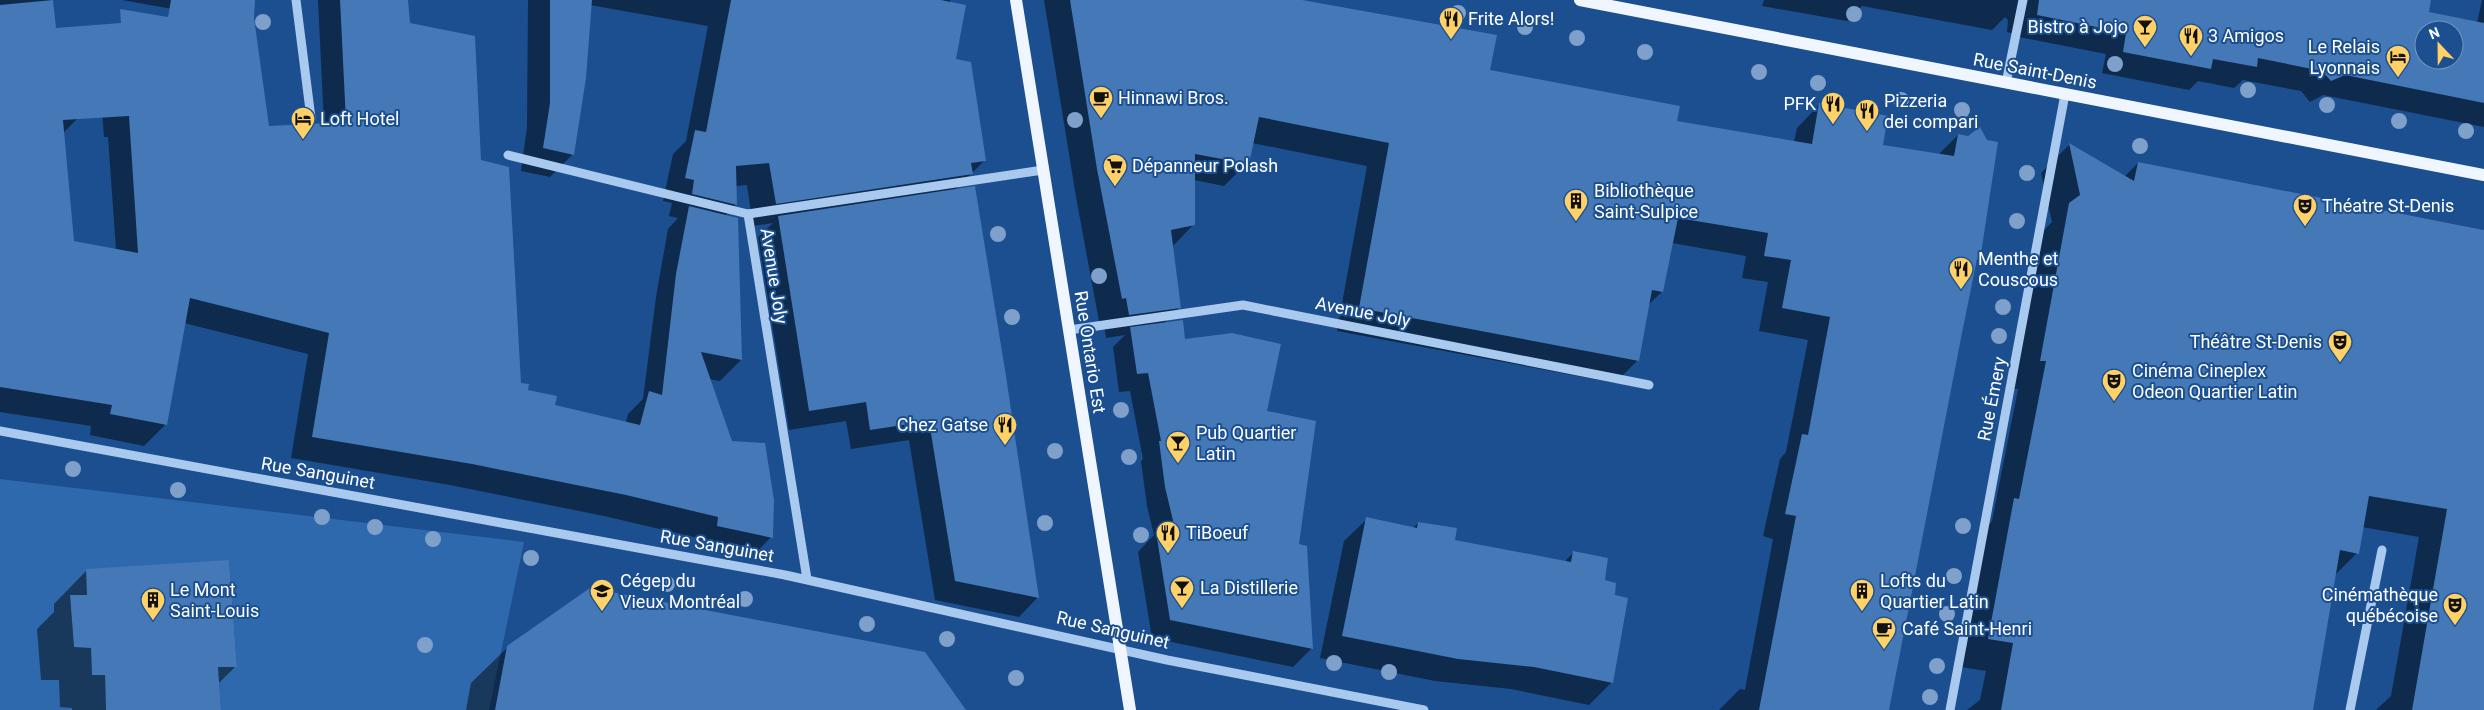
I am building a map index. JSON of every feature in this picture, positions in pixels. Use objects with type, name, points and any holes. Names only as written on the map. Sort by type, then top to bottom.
[{"type":"main road","name":"Rue Ontario Est","points":[[1016,0],[1130,710]]},
{"type":"main road","name":"Rue Saint-Denis","points":[[1580,0],[2484,175]]},
{"type":"street","points":[[296,0],[311,118]]},
{"type":"street","points":[[2006,82],[2022,0]]},
{"type":"street","name":"Rue Émery","points":[[1950,710],[2065,94]]},
{"type":"street","points":[[508,156],[748,214]]},
{"type":"street","name":"Avenue Joly","points":[[806,579],[748,214],[1043,170]]},
{"type":"street","name":"Avenue Joly","points":[[1069,330],[1243,305],[1649,385]]},
{"type":"street","name":"Rue Sanguinet","points":[[0,431],[806,579],[1072,637],[1121,650],[1424,710]]},
{"type":"street","points":[[2350,710],[2382,550]]},
{"type":"shaded area","points":[[0,479],[524,542],[489,710],[221,710],[218,667],[237,666],[229,560],[87,595],[70,595],[74,647],[91,647],[92,674],[105,675],[106,710],[0,710]]},
{"type":"building","points":[[53,0],[56,28],[121,23],[120,9],[168,17],[171,0],[255,0],[254,18],[269,126],[346,122],[340,0],[408,0],[410,23],[475,36],[481,160],[509,167],[521,383],[529,384],[528,390],[557,396],[555,405],[640,425],[649,391],[662,395],[676,274],[689,206],[738,218],[742,360],[701,352],[732,441],[765,443],[774,500],[773,538],[717,526],[718,517],[626,495],[472,464],[312,437],[329,333],[190,298],[167,425],[110,414],[112,405],[0,387],[0,5]],"holes":[[[129,116],[138,253],[74,241],[63,120]]]},
{"type":"building","points":[[550,0],[592,0],[586,78],[574,155],[543,148],[550,103]]},
{"type":"building","points":[[731,0],[941,0],[966,5],[956,59],[971,62],[986,161],[971,163],[973,174],[776,204],[769,163],[736,166],[737,205],[692,194],[694,180],[685,178],[695,130],[706,132]]},
{"type":"building","points":[[1070,0],[1302,0],[1497,35],[1490,70],[1680,106],[1677,121],[1812,144],[1819,103],[1888,116],[1883,145],[1954,156],[1958,134],[1968,136],[1980,127],[1987,140],[1998,142],[1980,260],[1977,259],[1962,333],[1889,710],[1759,710],[1796,516],[1785,514],[1802,434],[1808,435],[1830,317],[1782,308],[1791,260],[1764,256],[1768,233],[1678,218],[1663,292],[1652,290],[1639,361],[1359,308],[1389,143],[1259,117],[1249,164],[1195,154],[1195,225],[1171,230],[1181,308],[1129,315],[1126,298],[1122,299],[1097,169]]},
{"type":"building","points":[[2039,0],[2431,0],[2429,12],[2484,23],[2484,103],[2345,75],[2331,81],[2322,71],[2258,58],[2257,67],[2213,59],[2211,69],[2123,52],[2126,33],[2037,15]]},
{"type":"building","points":[[2069,143],[2134,181],[2138,162],[2484,230],[2484,710],[2412,710],[2447,509],[2369,496],[2359,554],[2340,550],[2313,710],[2001,710],[2013,643],[1988,639],[2014,498],[2019,499],[2046,361],[2040,361],[2069,203],[2080,195]]},
{"type":"building","points":[[975,186],[1039,598],[955,581],[929,421],[870,430],[866,402],[809,411],[778,216]]},
{"type":"building","points":[[1183,320],[1185,339],[1232,333],[1281,344],[1267,411],[1316,421],[1299,544],[1307,546],[1313,649],[1170,620],[1156,532],[1175,529],[1165,487],[1159,441],[1161,441],[1148,373],[1137,374],[1130,327]]},
{"type":"building","points":[[1366,517],[1417,528],[1418,522],[1457,528],[1455,540],[1571,562],[1573,551],[1608,558],[1605,580],[1616,583],[1615,595],[1628,598],[1613,683],[1534,667],[1458,659],[1342,636]]},
{"type":"building","name":"Le Mont Saint-Louis","points":[[229,560],[237,667],[218,667],[221,710],[106,710],[105,675],[92,675],[91,648],[74,647],[70,595],[87,595],[86,569]]},
{"type":"building","name":"Cégep du Vieux Montréal","points":[[590,588],[925,652],[966,710],[495,710],[507,646]]},
{"type":"place","name":"Frite Alors!","points":[[1451,40]]},
{"type":"place","name":"Bistro à Jojo","points":[[2145,48]]},
{"type":"place","name":"3 Amigos","points":[[2191,57]]},
{"type":"place","name":"Le Relais Lyonnais","points":[[2398,78]]},
{"type":"place","name":"Hinnawi Bros.","points":[[1101,119]]},
{"type":"place","name":"PFK","points":[[1833,125]]},
{"type":"place","name":"Pizzeria dei compari","points":[[1867,132]]},
{"type":"place","name":"Loft Hotel","points":[[303,140]]},
{"type":"place","name":"Dépanneur Polash","points":[[1115,187]]},
{"type":"place","name":"Bibliothèque Saint-Sulpice","points":[[1576,222]]},
{"type":"place","name":"Théatre St-Denis","points":[[2305,227]]},
{"type":"place","name":"Menthe et Couscous","points":[[1961,290]]},
{"type":"place","name":"Théâtre St-Denis","points":[[2340,363]]},
{"type":"place","name":"Cinéma Cineplex Odeon Quartier Latin","points":[[2114,402]]},
{"type":"place","name":"Chez Gatse","points":[[1005,446]]},
{"type":"place","name":"Pub Quartier Latin","points":[[1178,464]]},
{"type":"place","name":"TiBoeuf","points":[[1168,554]]},
{"type":"place","name":"La Distillerie","points":[[1182,609]]},
{"type":"place","name":"Cégep du Vieux Montréal","points":[[602,612]]},
{"type":"place","name":"Lofts du Quartier Latin","points":[[1862,612]]},
{"type":"place","name":"Le Mont Saint-Louis","points":[[153,621]]},
{"type":"place","name":"Cinémathèque québécoise","points":[[2455,626]]},
{"type":"place","name":"Café Saint-Henri","points":[[1884,650]]}]
